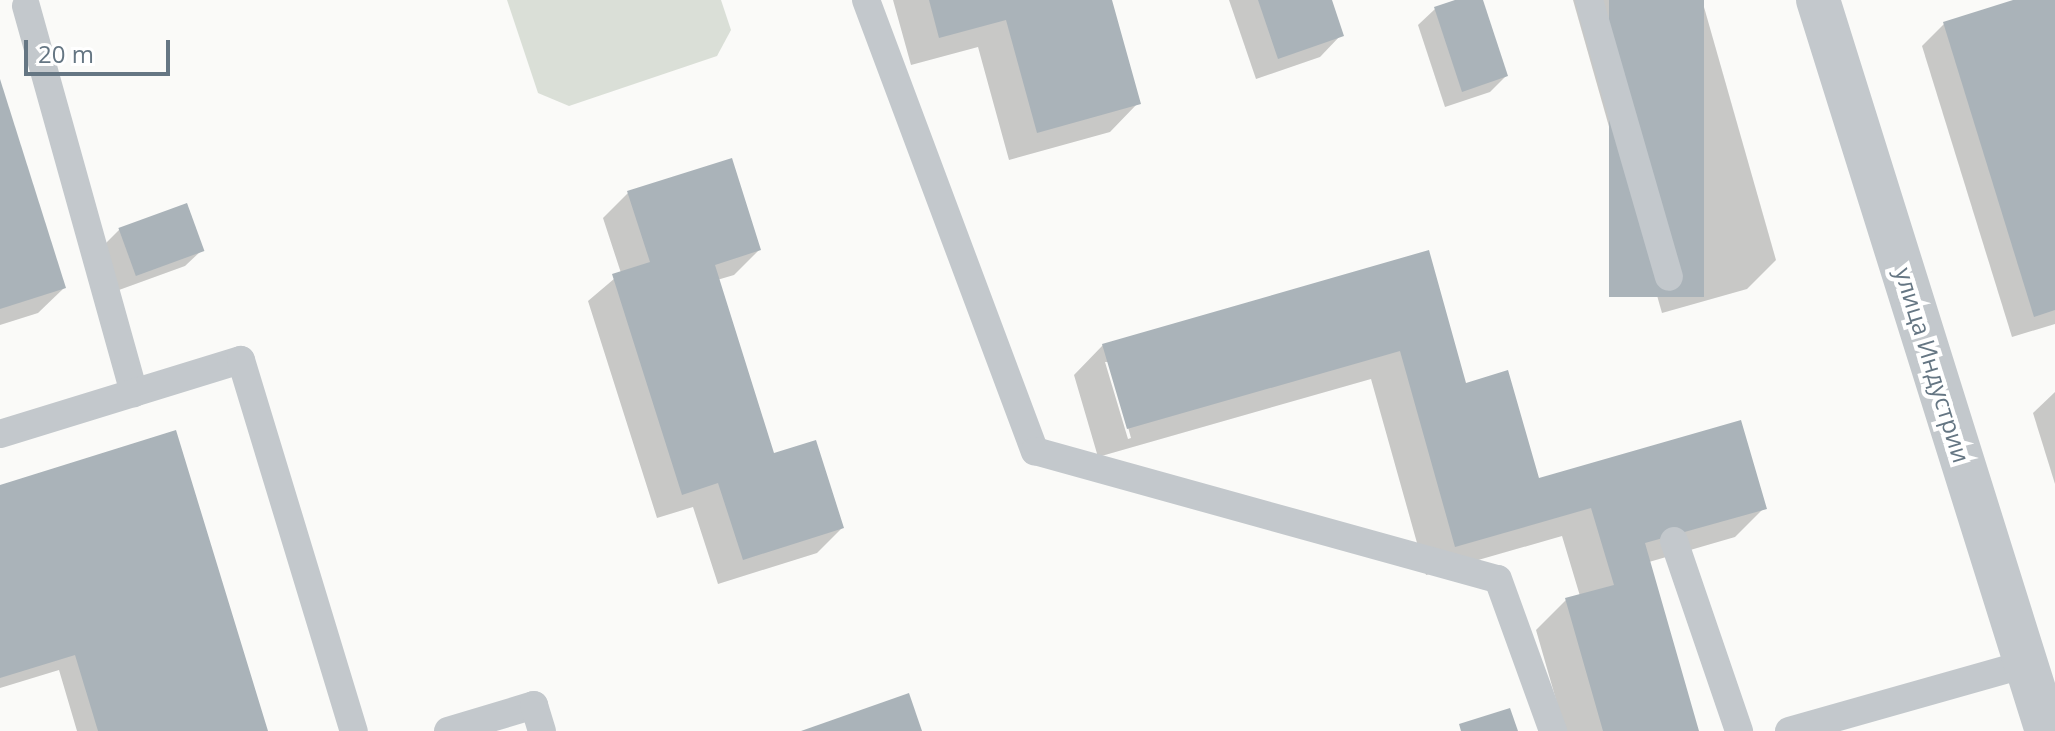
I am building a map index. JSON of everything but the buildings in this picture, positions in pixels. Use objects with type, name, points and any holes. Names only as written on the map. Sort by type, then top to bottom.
[{"type":"street","name":"улица Индустрии","points":[[1818,0],[2047,731]]},
{"type":"lane","points":[[866,0],[1035,451],[1498,579],[1553,731]]},
{"type":"lane","points":[[1589,0],[1669,277]]},
{"type":"lane","points":[[26,6],[134,393]]},
{"type":"lane","points":[[0,434],[241,360],[354,731]]},
{"type":"lane","points":[[1674,541],[1739,731]]},
{"type":"lane","points":[[1789,731],[2026,664]]},
{"type":"lane","points":[[448,731],[534,705],[542,731]]},
{"type":"shaded area","points":[[507,0],[721,0],[731,30],[717,56],[569,106],[538,93]]}]
